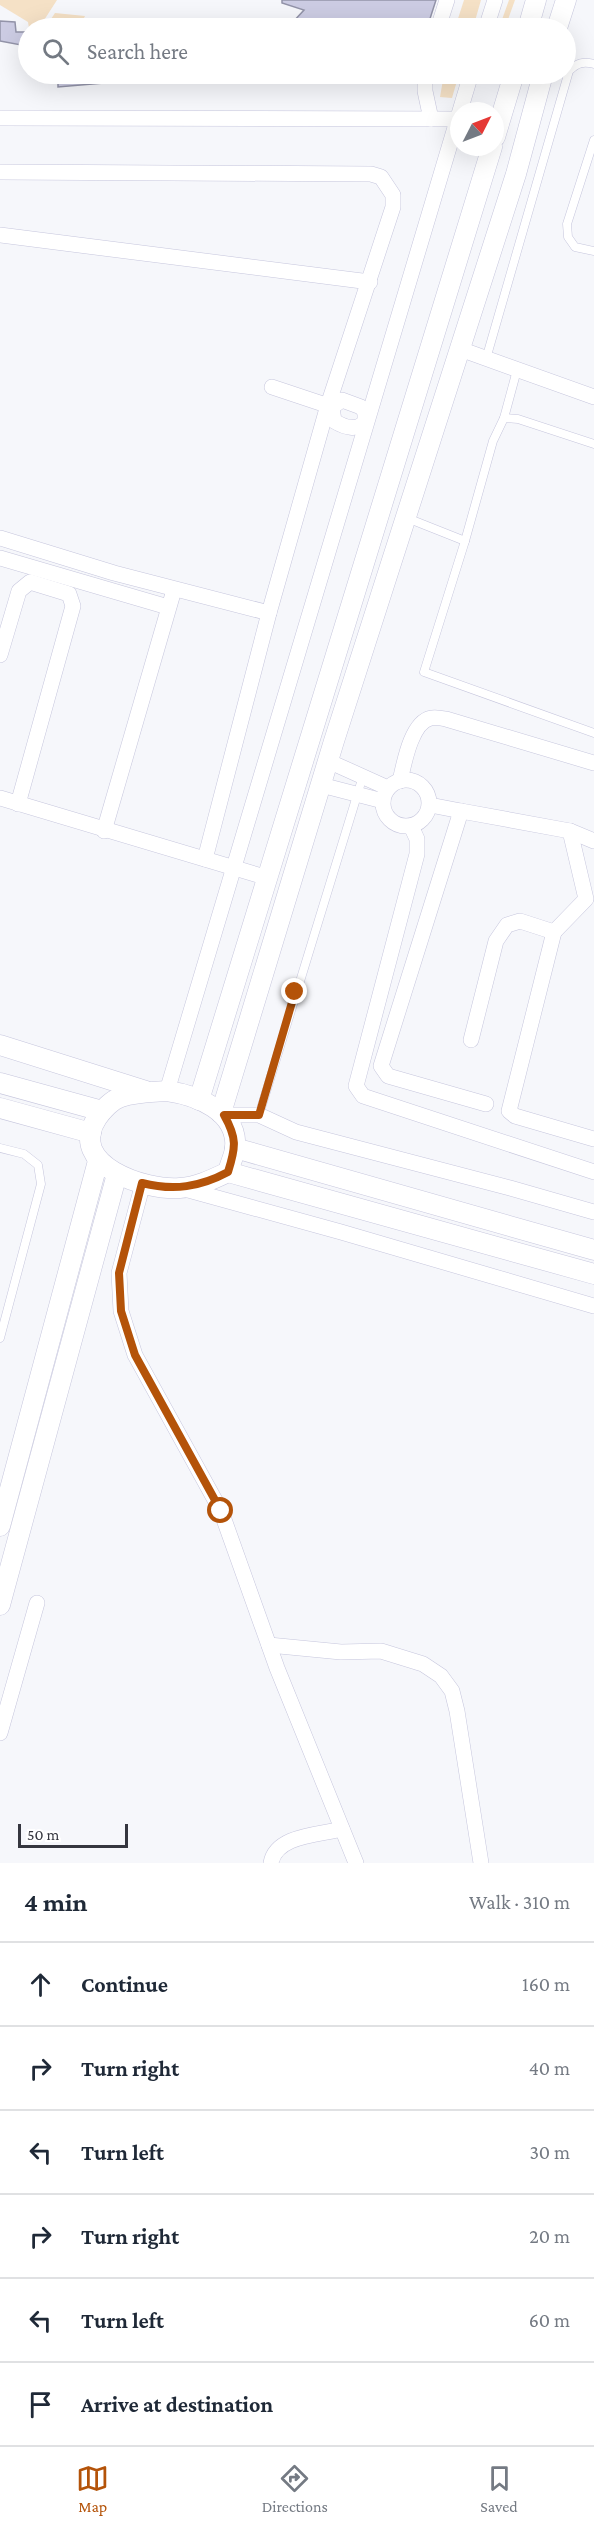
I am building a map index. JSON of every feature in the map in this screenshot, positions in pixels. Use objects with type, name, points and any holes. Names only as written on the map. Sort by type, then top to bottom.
[{"type":"street","points":[[441,18],[447,0]]},
{"type":"street","points":[[489,18],[495,0]]},
{"type":"street","points":[[531,18],[536,0]]},
{"type":"street","points":[[560,18],[566,0]]},
{"type":"street","points":[[425,84],[431,119]]},
{"type":"street","points":[[463,102],[468,84]]},
{"type":"street","points":[[504,104],[511,84]]},
{"type":"street","points":[[222,1114],[328,761],[516,174],[540,84]]},
{"type":"street","points":[[0,118],[450,119]]},
{"type":"street","points":[[157,1091],[235,868],[450,146]]},
{"type":"street","points":[[199,1100],[489,156]]},
{"type":"street","points":[[0,171],[370,174],[381,177],[393,195],[393,207],[330,406],[269,612],[205,859]]},
{"type":"street","points":[[0,235],[370,282]]},
{"type":"street","points":[[459,349],[594,397]]},
{"type":"street","points":[[272,387],[330,406],[342,400],[361,407],[365,412],[367,422]]},
{"type":"street","points":[[389,483],[413,493]]},
{"type":"street","points":[[0,538],[174,590],[269,612]]},
{"type":"street","points":[[0,558],[168,607]]},
{"type":"street","points":[[0,655],[19,591],[30,582],[69,594],[73,606],[18,804]]},
{"type":"street","points":[[104,831],[174,590]]},
{"type":"street","points":[[321,785],[357,794],[390,790],[407,780],[420,785],[429,797],[430,805],[424,819],[411,826],[403,827],[390,821],[383,808],[390,790],[415,731],[422,722],[431,718],[446,719],[594,763]]},
{"type":"street","points":[[328,761],[390,790]]},
{"type":"street","points":[[0,798],[267,878]]},
{"type":"street","points":[[430,805],[570,831],[594,841]]},
{"type":"street","points":[[460,812],[381,1066],[388,1076],[486,1104]]},
{"type":"street","points":[[411,826],[417,839],[417,854],[356,1086],[357,1090],[363,1096],[594,1172]]},
{"type":"street","points":[[570,831],[590,897],[554,932],[509,1111],[515,1116],[594,1139]]},
{"type":"street","points":[[471,1040],[496,941],[507,924],[520,921],[554,932]]},
{"type":"street","points":[[0,1045],[157,1091],[184,1093],[199,1100],[222,1114],[233,1131],[235,1148],[228,1172]]},
{"type":"street","points":[[0,1083],[102,1111]]},
{"type":"street","points":[[157,1091],[120,1097],[102,1111],[91,1133],[92,1149],[98,1161],[117,1174],[160,1187],[181,1188],[341,1232],[594,1306]]},
{"type":"street","points":[[0,1108],[91,1133]]},
{"type":"street","points":[[222,1114],[259,1115],[296,1132],[594,1212]]},
{"type":"street","points":[[235,1148],[594,1250]]},
{"type":"street","points":[[0,1526],[98,1161]]},
{"type":"street","points":[[181,1188],[210,1181],[228,1172],[594,1274]]},
{"type":"street","points":[[0,1605],[117,1174]]},
{"type":"street","points":[[142,1183],[119,1273],[121,1311],[135,1355],[221,1511],[269,1645],[356,1863]]},
{"type":"street","points":[[0,1733],[37,1603]]},
{"type":"street","points":[[269,1645],[341,1652],[381,1651],[423,1664],[441,1676],[452,1691],[457,1711],[481,1863]]},
{"type":"street","points":[[271,1863],[273,1854],[281,1845],[342,1829]]},
{"type":"lane","points":[[576,64],[586,62],[594,64]]},
{"type":"lane","points":[[486,359],[565,84]]},
{"type":"lane","points":[[594,140],[567,224],[568,237],[575,247],[594,251]]},
{"type":"lane","points":[[517,370],[504,418],[493,441],[424,672],[594,733]]},
{"type":"lane","points":[[504,418],[518,419],[594,444]]},
{"type":"lane","points":[[405,517],[465,541]]},
{"type":"lane","points":[[259,1115],[363,776]]},
{"type":"lane","points":[[0,1148],[24,1154],[38,1165],[41,1184],[0,1338]]},
{"type":"shaded area","points":[[0,0],[57,0],[45,18],[21,18],[0,5]]},
{"type":"shaded area","points":[[464,0],[481,0],[476,18],[458,18]]},
{"type":"shaded area","points":[[509,0],[515,0],[509,18],[503,18]]},
{"type":"shaded area","points":[[55,13],[85,16],[84,18],[52,18]]},
{"type":"shaded area","points":[[442,84],[456,84],[452,98],[440,97]]},
{"type":"building","points":[[282,0],[436,0],[430,18],[297,18],[304,10],[282,3]]},
{"type":"building","points":[[0,21],[15,22],[18,44],[0,41]]},
{"type":"building","points":[[58,84],[92,84],[58,87]]},
{"type":"route","points":[[221,1511],[135,1355],[121,1311],[119,1273],[142,1183],[181,1188],[210,1181],[228,1172],[235,1148],[233,1131],[224,1115],[259,1115],[295,992]]}]
